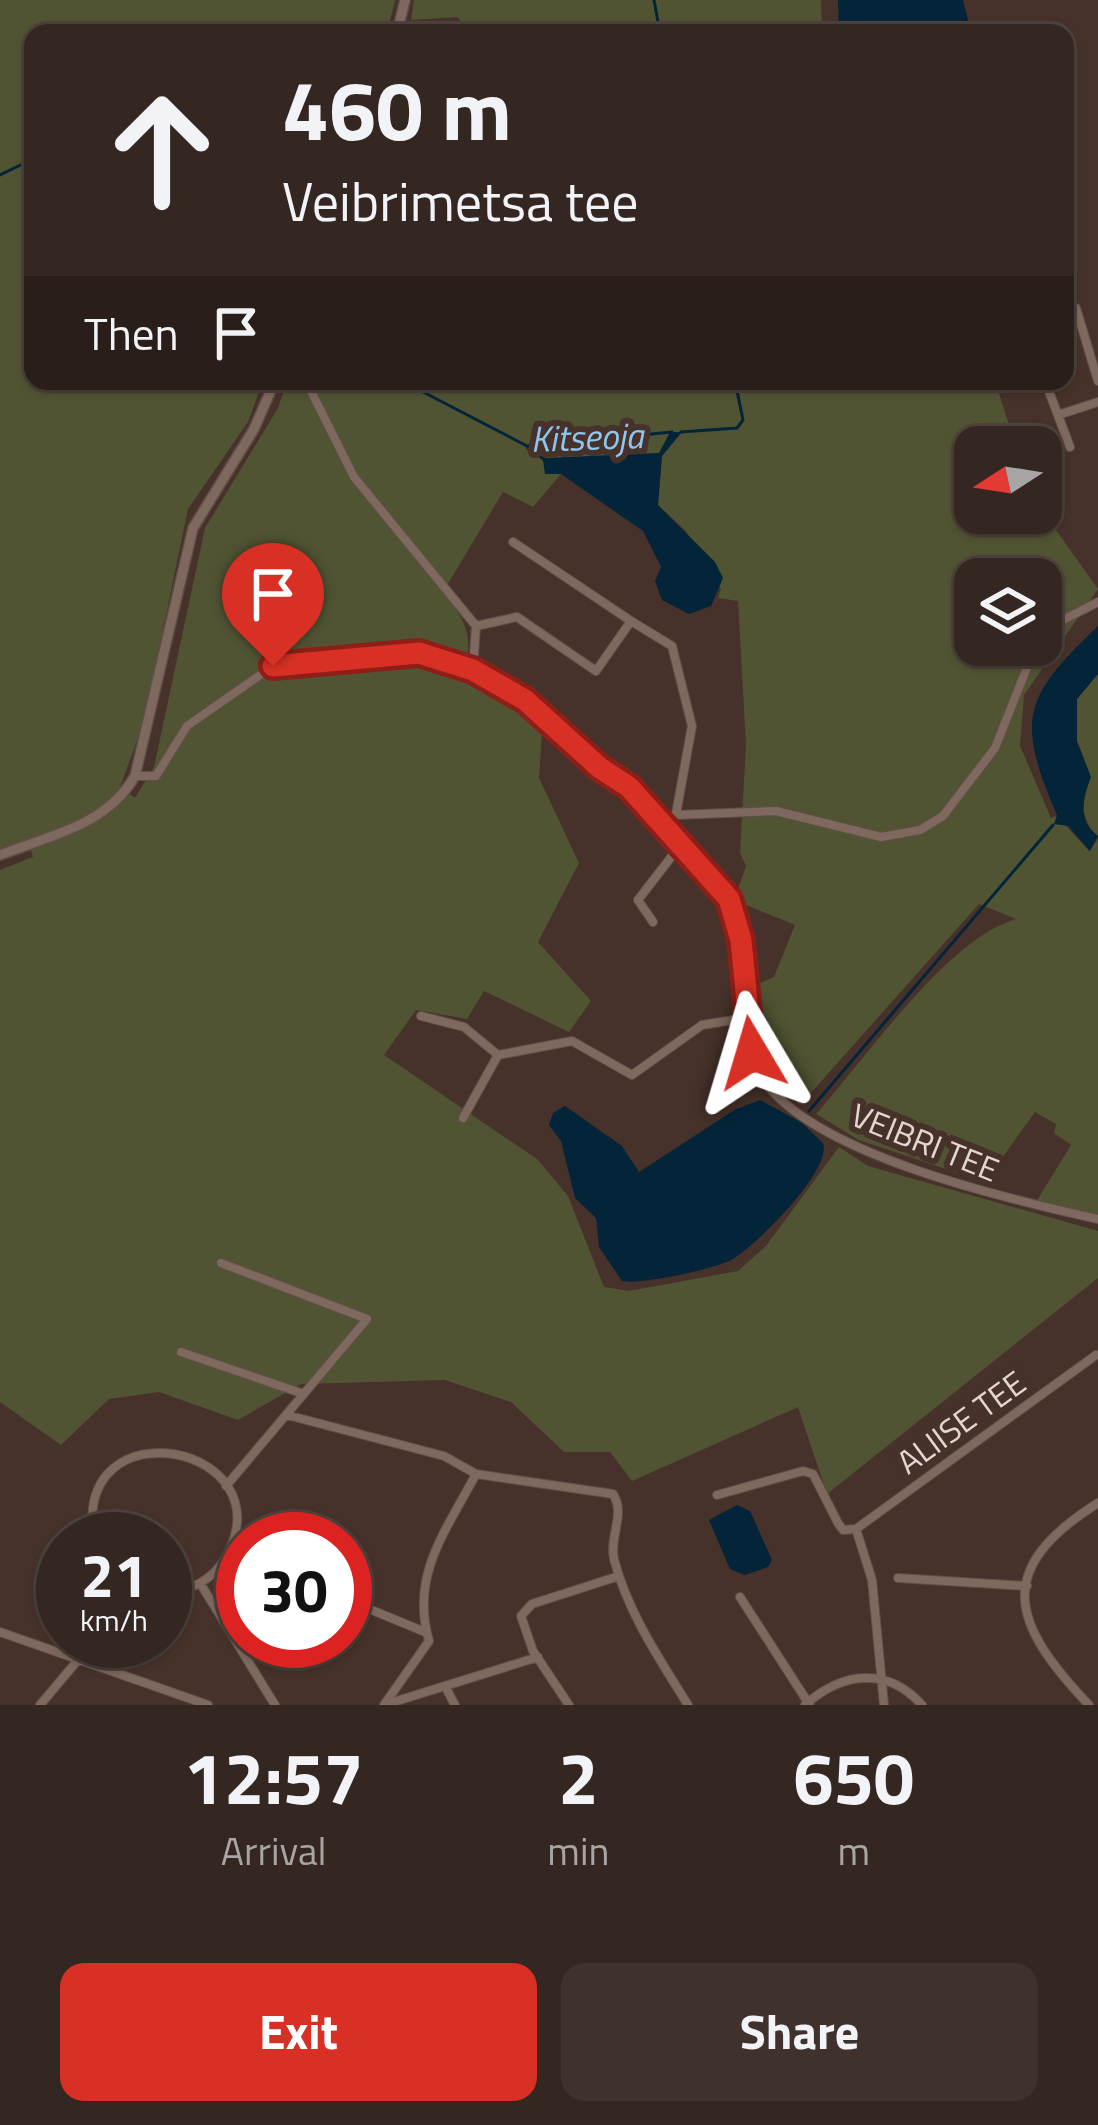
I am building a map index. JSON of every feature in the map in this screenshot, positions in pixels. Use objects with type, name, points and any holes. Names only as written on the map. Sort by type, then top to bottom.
[{"type":"street","points":[[1076,308],[1098,381]]},
{"type":"street","points":[[0,855],[98,818],[136,776],[187,545],[270,390]]},
{"type":"street","points":[[310,390],[354,477],[476,626],[473,670]]},
{"type":"street","points":[[1048,390],[1070,447]]},
{"type":"street","points":[[1058,415],[1098,402]]},
{"type":"street","points":[[514,542],[672,646],[691,717],[676,815]]},
{"type":"street","points":[[1062,620],[1098,602]]},
{"type":"street","points":[[476,626],[517,617],[596,670],[631,621]]},
{"type":"street","name":"VEIBRI TEE","points":[[136,776],[148,780],[156,776],[187,726],[273,666],[333,665],[403,652],[473,670],[525,700],[664,824],[729,899],[737,920],[746,1018],[760,1076],[804,1117],[862,1149],[976,1190],[1098,1219]]},
{"type":"street","points":[[664,824],[676,815],[776,811],[880,836],[920,830],[954,803],[994,748],[1028,666]]},
{"type":"street","points":[[653,922],[638,900],[682,843]]},
{"type":"street","points":[[421,1016],[464,1027],[498,1054],[572,1041],[632,1075],[702,1025],[746,1018]]},
{"type":"street","points":[[463,1118],[498,1054]]},
{"type":"street","points":[[220,1264],[367,1319],[226,1486]]},
{"type":"street","name":"ALIISE TEE","points":[[856,1529],[1097,1356],[1098,1342]]},
{"type":"street","points":[[181,1352],[304,1394]]},
{"type":"street","points":[[287,1415],[445,1456],[476,1474],[613,1494],[619,1504],[612,1551],[619,1576],[688,1705]]},
{"type":"street","points":[[96,1512],[98,1494],[112,1472],[134,1456],[161,1450],[187,1454],[211,1468],[226,1486],[233,1512]]},
{"type":"street","points":[[717,1496],[803,1472],[813,1474],[843,1530],[856,1529],[872,1580],[884,1705]]},
{"type":"street","points":[[384,1705],[429,1641],[420,1612],[423,1584],[476,1474]]},
{"type":"street","points":[[1089,1705],[1039,1651],[1028,1616],[1027,1586],[1044,1544],[1098,1503]]},
{"type":"street","points":[[192,1585],[216,1565]]},
{"type":"street","points":[[569,1705],[521,1616],[532,1604],[619,1576]]},
{"type":"street","points":[[898,1578],[1027,1586]]},
{"type":"street","points":[[200,1583],[275,1705]]},
{"type":"street","points":[[740,1597],[807,1704],[878,1676],[899,1682],[922,1705]]},
{"type":"street","points":[[372,1610],[426,1632]]},
{"type":"street","points":[[0,1632],[36,1644]]},
{"type":"street","points":[[384,1705],[540,1657]]},
{"type":"street","points":[[40,1705],[72,1668]]},
{"type":"street","points":[[105,1668],[208,1705]]},
{"type":"street","points":[[445,1686],[455,1705]]},
{"type":"green space","points":[[0,0],[395,0],[389,24],[24,24],[24,390],[260,390],[248,422],[188,509],[144,722],[120,787],[135,798],[154,767],[205,528],[278,408],[284,390],[998,390],[1009,426],[954,426],[954,534],[1059,534],[1098,589],[1062,641],[1062,558],[954,558],[954,666],[1044,666],[1024,695],[1020,746],[1051,818],[1057,816],[1089,851],[1098,839],[1098,1216],[1036,1202],[1071,1145],[1054,1133],[1056,1124],[1035,1112],[985,1182],[859,1140],[816,1114],[936,974],[990,930],[1016,919],[979,904],[800,1105],[765,1065],[755,1040],[751,987],[774,977],[795,925],[734,900],[746,866],[740,853],[746,745],[738,601],[718,598],[721,589],[685,530],[658,505],[662,456],[680,434],[659,453],[545,459],[529,445],[525,448],[561,474],[533,507],[503,492],[443,592],[466,630],[463,674],[504,692],[542,731],[539,778],[579,863],[538,942],[591,1001],[569,1032],[484,991],[467,1019],[416,1010],[384,1055],[537,1159],[568,1196],[604,1287],[629,1291],[738,1271],[766,1246],[839,1147],[868,1166],[1098,1231],[1098,1278],[827,1494],[798,1407],[632,1481],[610,1452],[564,1452],[511,1402],[445,1380],[301,1384],[238,1420],[159,1392],[109,1399],[61,1445],[0,1402],[0,870],[33,857],[28,839],[0,850]]},
{"type":"green space","points":[[414,0],[821,0],[822,24],[463,24],[457,17],[411,20]]},
{"type":"green space","points":[[1098,674],[1098,836],[1080,793],[1077,699]]},
{"type":"water","points":[[838,0],[963,0],[969,24],[839,24]]},
{"type":"water","points":[[670,432],[682,432],[662,456],[658,505],[715,562],[723,578],[711,606],[689,614],[662,600],[655,581],[661,567],[643,531],[561,474],[545,474],[543,460],[525,448],[546,458],[659,453]]},
{"type":"water","points":[[1098,626],[1098,674],[1077,699],[1077,741],[1091,777],[1084,816],[1098,836],[1090,851],[1068,826],[1054,824],[1057,815],[1035,755],[1032,731],[1041,691]]},
{"type":"water","points":[[760,1100],[802,1123],[823,1143],[823,1155],[805,1188],[733,1259],[678,1275],[622,1281],[599,1247],[596,1218],[575,1198],[561,1141],[549,1125],[553,1113],[565,1106],[622,1146],[639,1172],[736,1109]]},
{"type":"water","points":[[737,1505],[750,1511],[772,1560],[768,1567],[745,1575],[730,1569],[709,1520]]},
{"type":"waterway","name":"Kitseoja","points":[[654,0],[658,24]]},
{"type":"waterway","name":"Kitseoja","points":[[0,175],[24,163]]},
{"type":"waterway","name":"Kitseoja","points":[[419,390],[527,446],[672,432]]},
{"type":"waterway","name":"Kitseoja","points":[[681,432],[737,428],[743,420],[737,390]]},
{"type":"waterway","points":[[809,1111],[1053,825]]},
{"type":"route","points":[[273,666],[321,666],[419,653],[473,670],[525,700],[600,768],[629,787],[729,899],[741,940],[752,1053]]}]
